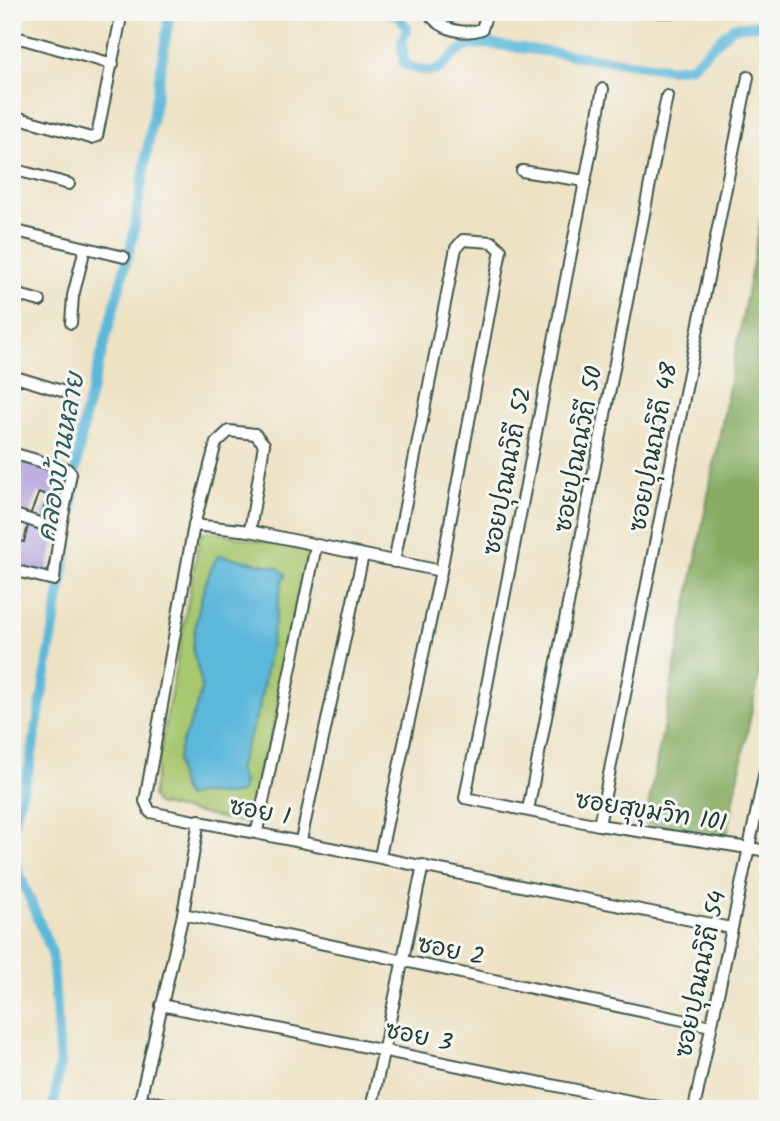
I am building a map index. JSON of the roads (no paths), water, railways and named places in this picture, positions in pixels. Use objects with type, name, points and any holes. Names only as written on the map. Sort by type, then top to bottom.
[{"type":"street","points":[[12,116],[90,138],[100,131],[122,12]]},
{"type":"street","points":[[428,12],[446,27],[472,33],[482,29],[487,17]]},
{"type":"street","points":[[658,12],[678,15],[683,12]]},
{"type":"street","points":[[12,36],[113,64]]},
{"type":"street","name":"ซอยปุณณวิถี 48","points":[[599,825],[748,77]]},
{"type":"street","name":"ซอยปุณณวิถี 52","points":[[528,810],[465,798],[603,89]]},
{"type":"street","name":"ซอยปุณณวิถี 50","points":[[528,810],[667,96]]},
{"type":"street","points":[[12,169],[69,184]]},
{"type":"street","points":[[522,171],[585,181]]},
{"type":"street","points":[[12,230],[124,257]]},
{"type":"street","points":[[380,856],[441,571],[501,250],[492,242],[463,240],[456,248],[394,562]]},
{"type":"street","points":[[71,323],[73,296],[85,248]]},
{"type":"street","points":[[12,293],[40,302]]},
{"type":"street","points":[[12,376],[65,391]]},
{"type":"street","name":"ซอย 1","points":[[250,531],[265,449],[263,440],[255,434],[229,431],[216,443],[194,525],[145,801],[150,811],[159,815],[257,831],[731,928]]},
{"type":"street","points":[[12,453],[67,469],[71,473],[54,580],[12,570]]},
{"type":"street","points":[[12,514],[60,530]]},
{"type":"street","points":[[194,525],[250,531],[441,571]]},
{"type":"street","points":[[257,831],[316,546]]},
{"type":"street","points":[[301,840],[363,555]]},
{"type":"street","name":"ซอยปุณณวิถี 54","points":[[694,1109],[768,757]]},
{"type":"street","name":"ซอยสุขุมวิท 101","points":[[528,810],[599,825],[768,851]]},
{"type":"street","points":[[196,1109],[139,1105],[183,914],[199,820]]},
{"type":"street","points":[[371,1109],[423,865]]},
{"type":"street","name":"ซอย 2","points":[[183,914],[711,1026]]},
{"type":"street","name":"ซอย 3","points":[[161,1005],[669,1109]]},
{"type":"water","points":[[219,555],[276,567],[286,574],[282,582],[259,709],[238,769],[243,782],[242,792],[186,797],[180,781],[179,754],[201,690],[201,679],[193,652],[194,637],[205,586]]},
{"type":"waterway","name":"คลองบ้านหลาย","points":[[12,827],[30,765],[70,533],[74,482],[85,415],[133,237],[170,12]]},
{"type":"waterway","points":[[386,12],[399,16],[407,29],[402,42],[404,64],[429,71],[441,67],[469,46],[478,44],[672,69],[692,66],[733,27],[768,24]]},
{"type":"waterway","name":"คลองบ้านหลาย","points":[[12,856],[52,953],[60,1062],[53,1109]]}]
